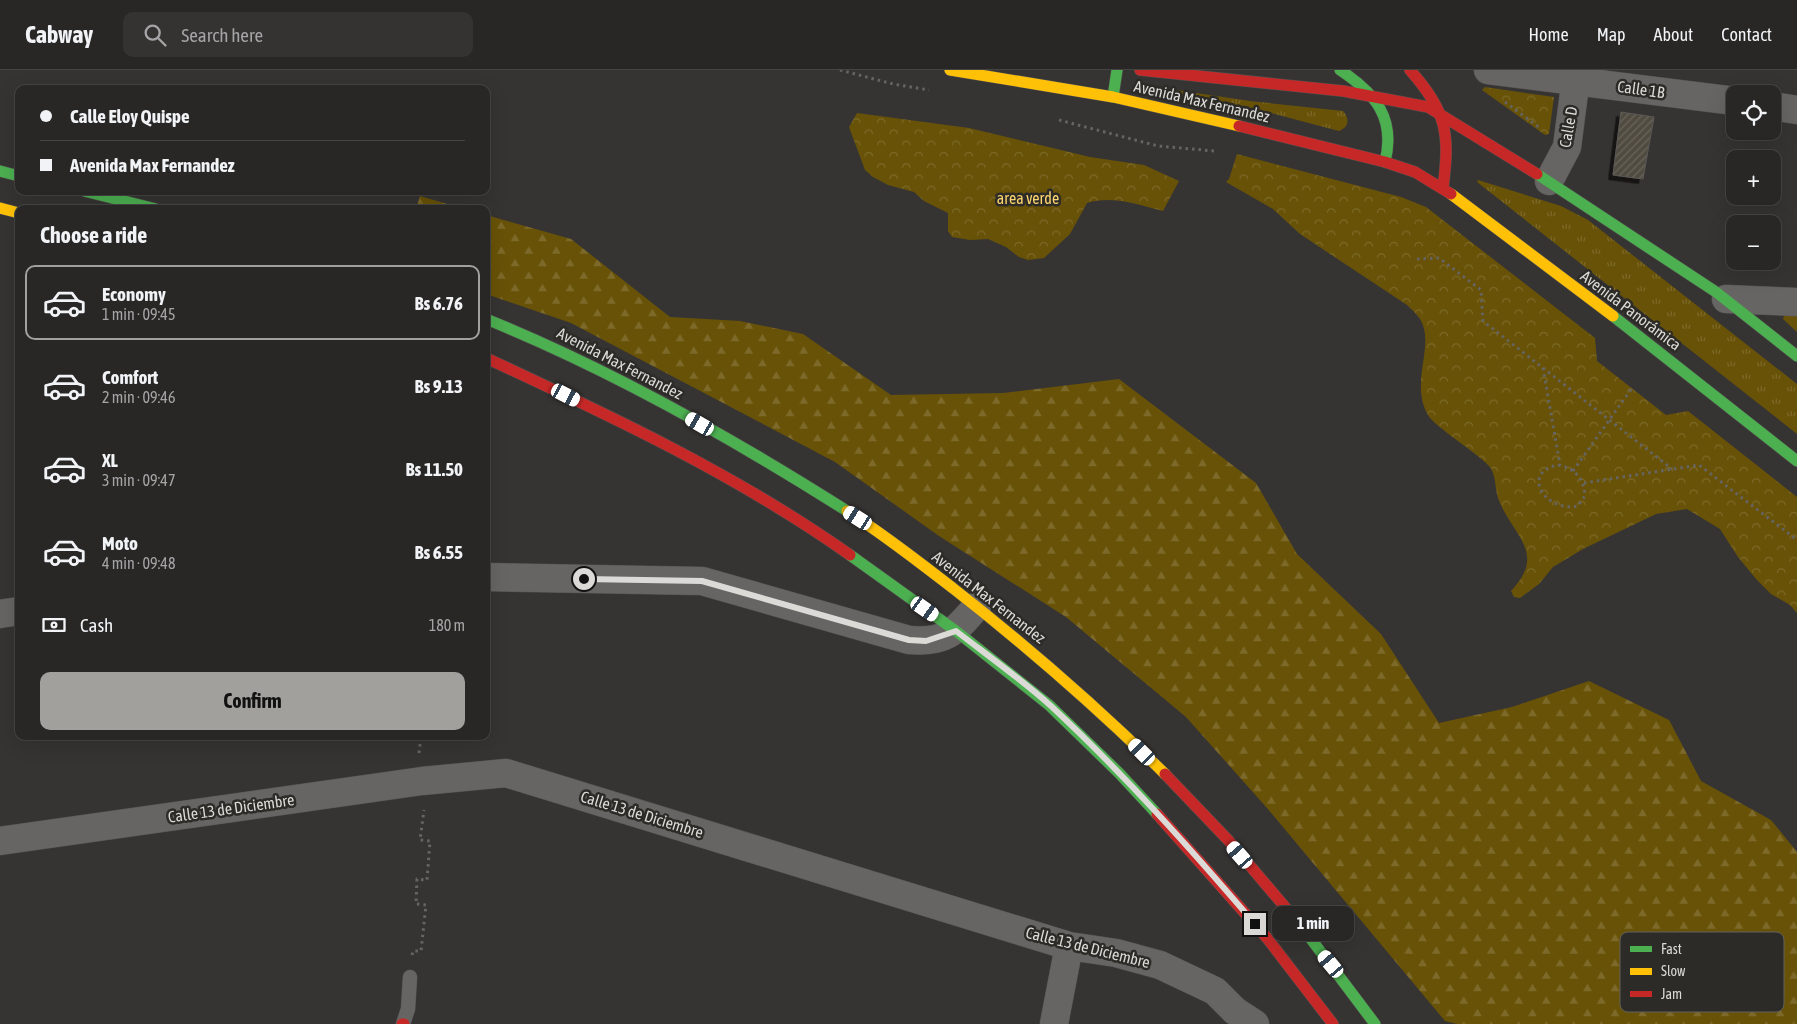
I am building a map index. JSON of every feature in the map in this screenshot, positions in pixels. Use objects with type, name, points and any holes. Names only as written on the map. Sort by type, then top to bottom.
[{"type":"main road","name":"Avenida Max Fernandez","points":[[950,70],[1113,97],[1385,162]]},
{"type":"main road","points":[[1113,97],[1117,70]]},
{"type":"main road","name":"Avenida Max Fernandez","points":[[1140,70],[1343,91],[1374,97]]},
{"type":"main road","points":[[1340,70],[1374,97],[1384,114],[1389,138],[1385,162]]},
{"type":"main road","points":[[1410,70],[1433,97],[1444,118],[1448,138],[1443,188]]},
{"type":"main road","points":[[1374,97],[1428,107],[1549,181],[1726,299],[1797,356]]},
{"type":"main road","name":"Avenida Panorámica","points":[[1385,162],[1415,172],[1443,188],[1660,352],[1797,461]]},
{"type":"main road","points":[[0,172],[15,175]]},
{"type":"main road","points":[[100,195],[140,205]]},
{"type":"main road","points":[[0,208],[15,212]]},
{"type":"main road","name":"Avenida Max Fernandez","points":[[490,321],[529,336],[651,395],[783,471],[873,528],[977,606],[1037,654],[1115,726],[1206,816],[1343,978],[1375,1024]]},
{"type":"main road","points":[[490,360],[699,461],[802,521],[956,631],[1049,705],[1119,773],[1208,868],[1267,938],[1333,1024]]},
{"type":"street","name":"Calle 1B","points":[[1488,70],[1576,76],[1726,100]]},
{"type":"street","name":"Calle D","points":[[1549,181],[1567,147],[1576,76]]},
{"type":"street","points":[[1781,107],[1797,110]]},
{"type":"street","points":[[1726,299],[1786,301]]},
{"type":"street","points":[[1769,333],[1765,316],[1768,307],[1786,301]]},
{"type":"street","points":[[490,577],[702,581],[909,640],[926,641],[956,631],[977,606]]},
{"type":"street","points":[[0,614],[15,612]]},
{"type":"street","name":"Calle 13 de Diciembre","points":[[0,841],[422,780],[506,773],[1069,946],[1116,953],[1160,965],[1215,991],[1235,1011],[1255,1024]]},
{"type":"street","points":[[1054,1024],[1069,946]]},
{"type":"lane","points":[[403,1024],[408,1009],[410,977]]},
{"type":"path","points":[[1501,99],[1545,130]]},
{"type":"path","points":[[1417,258],[1439,258],[1481,290],[1483,321],[1672,469]]},
{"type":"path","points":[[1544,368],[1560,465]]},
{"type":"path","points":[[1573,471],[1632,388]]},
{"type":"path","points":[[1560,465],[1573,471],[1584,483],[1586,496],[1578,506],[1562,507],[1548,499],[1538,485],[1539,479],[1546,468],[1560,465]]},
{"type":"path","points":[[1584,483],[1699,465],[1797,540]]},
{"type":"path","points":[[420,740],[420,746]]},
{"type":"path","points":[[410,977],[413,951],[421,952],[426,905],[416,904],[418,879],[427,880],[430,841],[420,840],[425,804]]},
{"type":"green space","points":[[1485,87],[1554,97],[1549,134],[1545,135],[1482,90]]},
{"type":"green space","points":[[1163,88],[1250,101],[1343,111],[1347,117],[1347,125],[1339,131],[1248,107],[1163,92]]},
{"type":"green space","name":"area verde","points":[[857,113],[969,128],[1090,157],[1144,165],[1179,181],[1163,211],[1116,200],[1087,203],[1070,234],[1044,258],[1028,260],[1019,257],[1006,247],[988,239],[970,240],[952,237],[948,231],[948,213],[924,201],[914,192],[888,185],[873,177],[865,170],[849,127]]},
{"type":"green space","points":[[1237,154],[1401,197],[1426,207],[1595,338],[1597,361],[1666,415],[1688,411],[1797,497],[1797,613],[1790,605],[1771,594],[1756,579],[1738,557],[1720,529],[1687,509],[1656,514],[1583,549],[1553,567],[1539,584],[1520,598],[1514,597],[1511,591],[1522,577],[1527,565],[1527,554],[1524,544],[1498,498],[1494,477],[1489,466],[1428,415],[1421,390],[1425,340],[1424,329],[1420,319],[1407,305],[1300,234],[1273,209],[1226,182],[1229,179]]},
{"type":"green space","points":[[1478,180],[1561,206],[1588,220],[1797,384],[1797,434],[1477,182]]},
{"type":"green space","points":[[420,196],[450,205],[417,205]]},
{"type":"green space","points":[[490,216],[571,239],[670,317],[740,321],[803,334],[891,395],[1003,393],[1119,379],[1256,483],[1297,554],[1381,634],[1439,723],[1512,707],[1589,681],[1669,720],[1701,781],[1771,820],[1797,852],[1797,1024],[1457,1024],[1445,1021],[1267,808],[1186,717],[1066,617],[939,536],[835,462],[571,323],[490,295]]},
{"type":"green space","points":[[1797,309],[1797,332],[1783,319],[1785,313]]},
{"type":"building","points":[[1621,112],[1654,117],[1643,179],[1613,175]]},
{"type":"traffic: fast","points":[[1113,97],[1117,70]]},
{"type":"traffic: fast","points":[[1340,70],[1363,88],[1380,108],[1388,132],[1385,162]]},
{"type":"traffic: fast","points":[[0,171],[15,175]]},
{"type":"traffic: fast","points":[[1537,174],[1716,292],[1797,356]]},
{"type":"traffic: fast","points":[[100,195],[140,205]]},
{"type":"traffic: fast","points":[[1613,316],[1797,461]]},
{"type":"traffic: fast","points":[[490,321],[579,360],[671,407],[760,457],[847,511]]},
{"type":"traffic: fast","points":[[850,555],[956,631],[1049,705],[1119,773],[1157,814]]},
{"type":"traffic: fast","points":[[1302,927],[1375,1024]]},
{"type":"traffic: slow","points":[[950,70],[1113,97],[1239,126]]},
{"type":"traffic: slow","points":[[1451,194],[1613,316]]},
{"type":"traffic: slow","points":[[0,208],[15,212]]},
{"type":"traffic: slow","points":[[847,511],[915,559],[1009,633],[1062,678],[1165,774]]},
{"type":"traffic: jam","points":[[1140,70],[1343,91],[1428,107],[1537,174]]},
{"type":"traffic: jam","points":[[1410,70],[1432,98],[1443,124],[1446,152],[1443,188]]},
{"type":"traffic: jam","points":[[1239,126],[1385,162],[1415,172],[1451,194]]},
{"type":"traffic: jam","points":[[490,360],[672,448],[763,499],[850,555]]},
{"type":"traffic: jam","points":[[1165,774],[1229,841],[1302,927]]},
{"type":"traffic: jam","points":[[1157,814],[1267,938],[1333,1024]]},
{"type":"route","points":[[584,579],[702,581],[909,640],[926,641],[956,631],[1049,705],[1119,773],[1208,868],[1255,924]]}]
